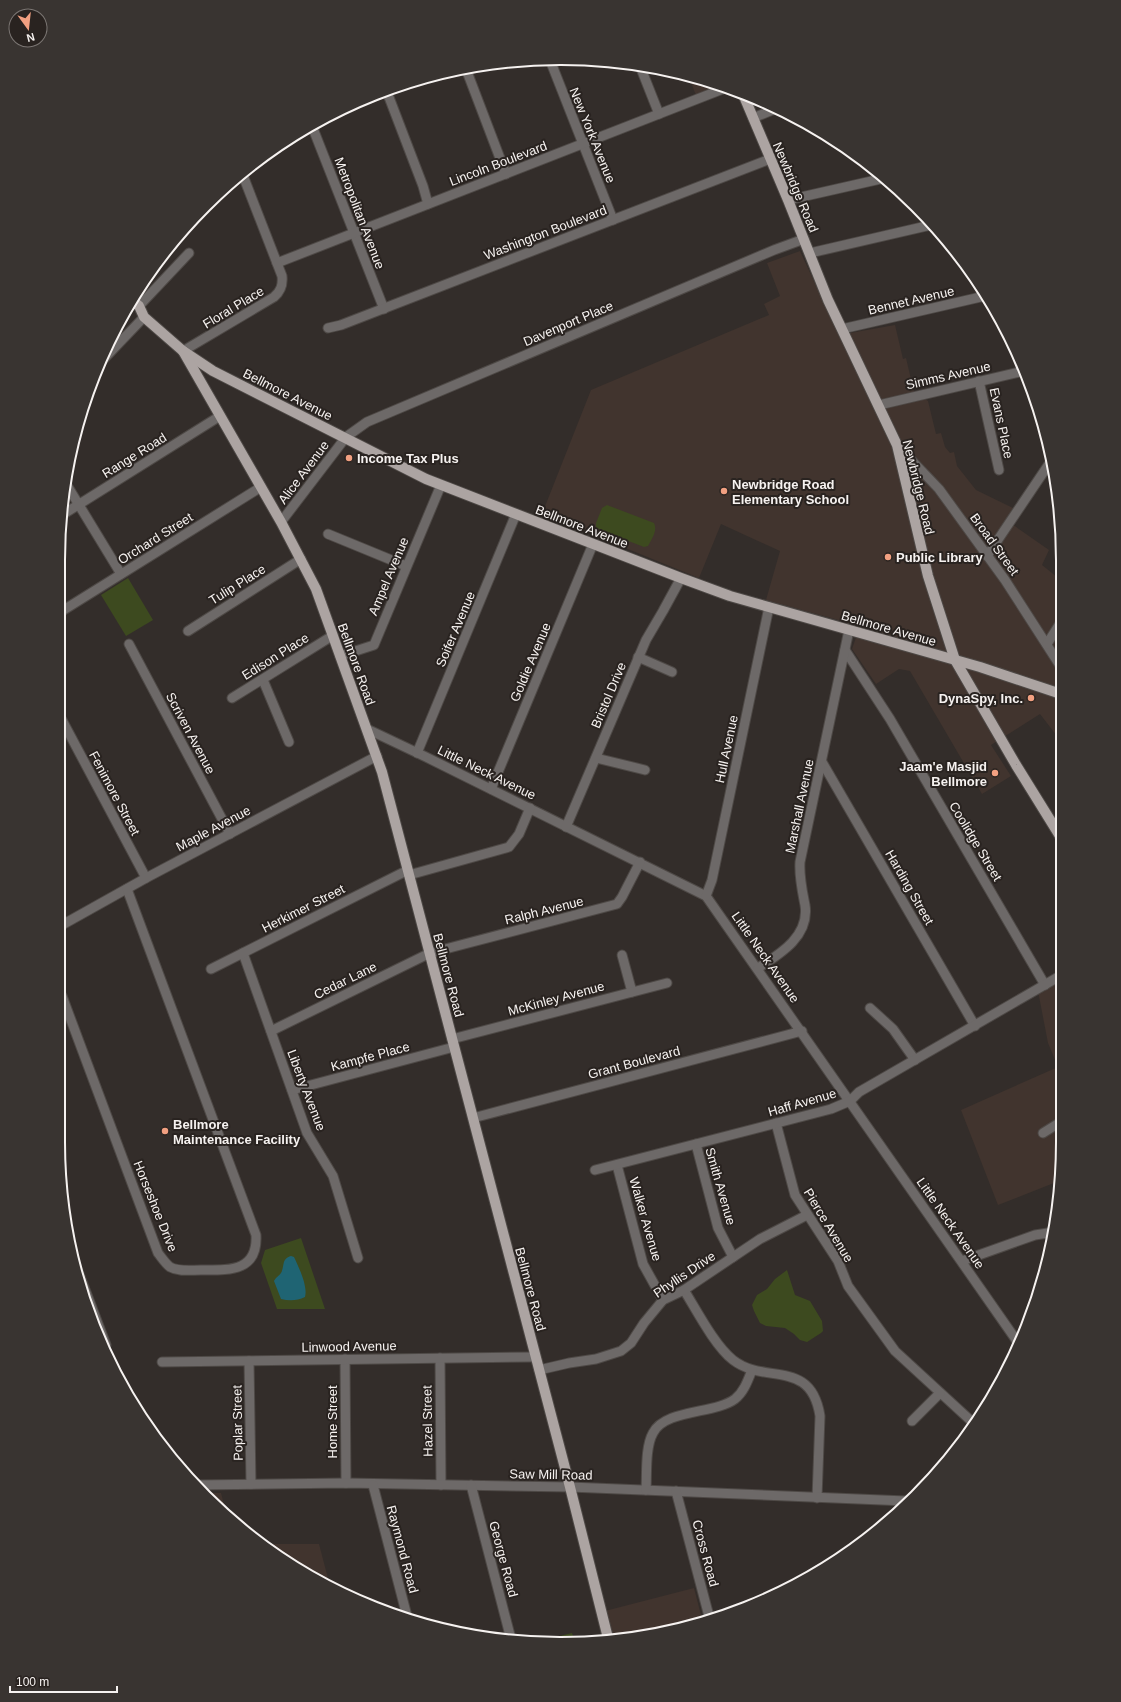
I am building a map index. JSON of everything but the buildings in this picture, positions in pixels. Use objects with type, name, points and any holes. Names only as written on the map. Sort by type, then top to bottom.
[{"type":"main road","name":"Newbridge Road","points":[[746,101],[810,253],[828,300],[897,445],[928,576],[955,660],[1016,766],[1056,830]]},
{"type":"main road","name":"Bellmore Avenue","points":[[137,304],[144,317],[183,351],[213,371],[346,437],[426,479],[730,596],[955,660],[1056,692]]},
{"type":"main road","name":"Bellmore Road","points":[[183,351],[281,522],[316,589],[382,772],[570,1487],[607,1635]]},
{"type":"street","name":"New York Avenue","points":[[552,65],[613,220]]},
{"type":"street","points":[[642,72],[659,114]]},
{"type":"street","points":[[468,74],[506,174]]},
{"type":"street","name":"Lincoln Boulevard","points":[[277,263],[719,91]]},
{"type":"street","points":[[389,96],[423,186],[428,204]]},
{"type":"street","points":[[753,118],[769,111]]},
{"type":"street","name":"Metropolitan Avenue","points":[[314,131],[384,309]]},
{"type":"street","name":"Washington Boulevard","points":[[328,328],[341,325],[384,309],[770,159]]},
{"type":"street","points":[[244,179],[277,263]]},
{"type":"street","points":[[788,200],[877,180]]},
{"type":"street","points":[[810,253],[926,226]]},
{"type":"street","name":"Davenport Place","points":[[346,437],[367,422],[759,256],[804,239]]},
{"type":"street","points":[[137,304],[189,253]]},
{"type":"street","name":"Floral Place","points":[[183,351],[280,292],[282,287],[282,276],[277,263]]},
{"type":"street","name":"Bennet Avenue","points":[[842,329],[980,297]]},
{"type":"street","points":[[112,351],[144,317]]},
{"type":"street","name":"Simms Avenue","points":[[879,405],[1018,372]]},
{"type":"street","name":"Evans Place","points":[[979,381],[999,470]]},
{"type":"street","name":"Range Road","points":[[68,512],[220,416]]},
{"type":"street","name":"Alice Avenue","points":[[281,522],[346,437]]},
{"type":"street","name":"Broad Street","points":[[897,445],[939,489],[1005,580],[1056,659]]},
{"type":"street","points":[[987,556],[1047,467]]},
{"type":"street","name":"Ampel Avenue","points":[[340,656],[374,645],[441,485]]},
{"type":"street","name":"Orchard Street","points":[[65,609],[261,487]]},
{"type":"street","points":[[70,491],[121,574]]},
{"type":"street","name":"Soifer Avenue","points":[[417,753],[516,514]]},
{"type":"street","points":[[328,534],[406,566]]},
{"type":"street","name":"Goldie Avenue","points":[[491,789],[593,544]]},
{"type":"street","name":"Tulip Place","points":[[188,631],[301,559]]},
{"type":"street","name":"Bristol Drive","points":[[566,827],[638,657],[681,578]]},
{"type":"street","name":"Hull Avenue","points":[[706,896],[712,880],[770,607]]},
{"type":"street","name":"Marshall Avenue","points":[[758,968],[790,945],[796,938],[802,926],[805,907],[800,881],[800,862],[849,630]]},
{"type":"street","points":[[1047,644],[1056,631]]},
{"type":"street","name":"Edison Place","points":[[232,698],[332,636]]},
{"type":"street","name":"Scriven Avenue","points":[[129,644],[230,834]]},
{"type":"street","name":"Coolidge Street","points":[[845,650],[894,726],[1045,985]]},
{"type":"street","points":[[638,657],[672,672]]},
{"type":"street","points":[[263,680],[289,742]]},
{"type":"street","name":"Fenimore Street","points":[[65,726],[146,878]]},
{"type":"street","name":"Little Neck Avenue","points":[[367,729],[640,862],[706,896],[758,968],[1015,1338]]},
{"type":"street","name":"Maple Avenue","points":[[65,923],[146,878],[376,756]]},
{"type":"street","points":[[596,758],[645,770]]},
{"type":"street","name":"Harding Street","points":[[822,762],[975,1026]]},
{"type":"street","name":"Herkimer Street","points":[[211,969],[408,872],[509,847],[518,834],[530,808]]},
{"type":"street","name":"Ralph Avenue","points":[[430,953],[617,904],[640,862]]},
{"type":"street","name":"Horseshoe Drive","points":[[65,1004],[158,1253],[171,1267],[182,1270],[230,1270],[243,1266],[253,1257],[257,1247],[256,1235],[127,889]]},
{"type":"street","name":"Liberty Avenue","points":[[243,953],[307,1133],[333,1176],[358,1258]]},
{"type":"street","name":"Cedar Lane","points":[[271,1031],[430,953]]},
{"type":"street","points":[[622,955],[632,992]]},
{"type":"street","name":"Haff Avenue","points":[[595,1170],[831,1109],[850,1101],[859,1092],[1056,978]]},
{"type":"street","name":"McKinley Avenue","points":[[453,1043],[667,982]]},
{"type":"street","points":[[870,1008],[893,1029],[915,1060]]},
{"type":"street","name":"Grant Boulevard","points":[[473,1118],[802,1031]]},
{"type":"street","name":"Kampfe Place","points":[[292,1090],[453,1043]]},
{"type":"street","name":"Pierce Avenue","points":[[776,1123],[795,1195],[838,1260],[848,1286],[895,1351],[970,1420]]},
{"type":"street","points":[[1043,1133],[1056,1125]]},
{"type":"street","name":"Smith Avenue","points":[[696,1144],[718,1228],[733,1257]]},
{"type":"street","name":"Walker Avenue","points":[[617,1165],[643,1264],[663,1300]]},
{"type":"street","name":"Phyllis Drive","points":[[539,1370],[596,1359],[621,1351],[631,1343],[644,1323],[663,1300],[684,1290],[760,1239],[807,1215]]},
{"type":"street","points":[[962,1262],[1035,1235],[1047,1232]]},
{"type":"street","points":[[684,1290],[727,1355],[752,1370],[789,1375],[801,1382],[814,1395],[819,1406],[820,1416],[817,1498]]},
{"type":"street","name":"Linwood Avenue","points":[[162,1362],[536,1357]]},
{"type":"street","name":"Hazel Street","points":[[440,1358],[441,1484]]},
{"type":"street","name":"Home Street","points":[[345,1359],[346,1484]]},
{"type":"street","name":"Poplar Street","points":[[249,1361],[250,1484]]},
{"type":"street","points":[[646,1490],[649,1444],[653,1432],[659,1425],[678,1417],[725,1405],[736,1398],[746,1385],[752,1370]]},
{"type":"street","points":[[912,1421],[940,1393]]},
{"type":"street","name":"Raymond Road","points":[[373,1484],[406,1612]]},
{"type":"street","name":"Saw Mill Road","points":[[203,1485],[441,1484],[570,1487],[901,1501]]},
{"type":"street","name":"George Road","points":[[471,1485],[510,1634]]},
{"type":"street","name":"Cross Road","points":[[676,1492],[708,1614]]},
{"type":"shaded area","points":[[691,83],[714,89],[697,98]]},
{"type":"shaded area","points":[[800,251],[839,335],[895,325],[903,359],[906,358],[914,392],[928,401],[936,434],[941,433],[945,447],[950,453],[954,452],[957,466],[976,490],[1013,508],[1006,520],[1049,550],[1042,565],[1056,576],[1056,735],[1040,714],[991,745],[1011,776],[982,794],[910,671],[899,669],[876,684],[852,649],[860,626],[766,600],[780,551],[721,524],[699,578],[542,514],[591,390],[769,315],[764,304],[780,296],[767,263]]},
{"type":"shaded area","points":[[1056,980],[1056,1062],[1048,1043],[1038,991]]},
{"type":"shaded area","points":[[1056,1068],[1054,1183],[998,1205],[961,1110]]},
{"type":"shaded area","points":[[211,1493],[221,1493],[224,1505]]},
{"type":"shaded area","points":[[272,1544],[319,1544],[328,1579]]},
{"type":"shaded area","points":[[694,1588],[701,1616],[657,1627],[607,1635],[601,1612]]},
{"type":"green space","points":[[607,505],[654,523],[655,532],[648,546],[644,547],[600,530],[596,527],[596,523],[602,508]]},
{"type":"green space","points":[[128,578],[153,620],[126,636],[101,595]]},
{"type":"green space","points":[[301,1238],[325,1309],[277,1309],[261,1263],[265,1250]]},
{"type":"green space","points":[[787,1270],[795,1295],[810,1301],[822,1321],[823,1331],[807,1342],[800,1340],[785,1328],[766,1326],[760,1323],[752,1305],[757,1295],[767,1289],[775,1279]]},
{"type":"green space","points":[[572,1633],[573,1637],[560,1637],[556,1637]]},
{"type":"water","points":[[291,1256],[294,1257],[304,1282],[306,1293],[305,1297],[299,1299],[281,1299],[274,1281],[281,1273],[286,1259]]},
{"type":"place","name":"Income Tax Plus","points":[[349,458]]},
{"type":"place","name":"Newbridge Road Elementary School","points":[[724,491]]},
{"type":"place","name":"Public Library","points":[[888,557]]},
{"type":"place","name":"DynaSpy, Inc.","points":[[1031,698]]},
{"type":"place","name":"Jaam'e Masjid Bellmore","points":[[995,773]]},
{"type":"place","name":"Bellmore Maintenance Facility","points":[[165,1131]]}]
